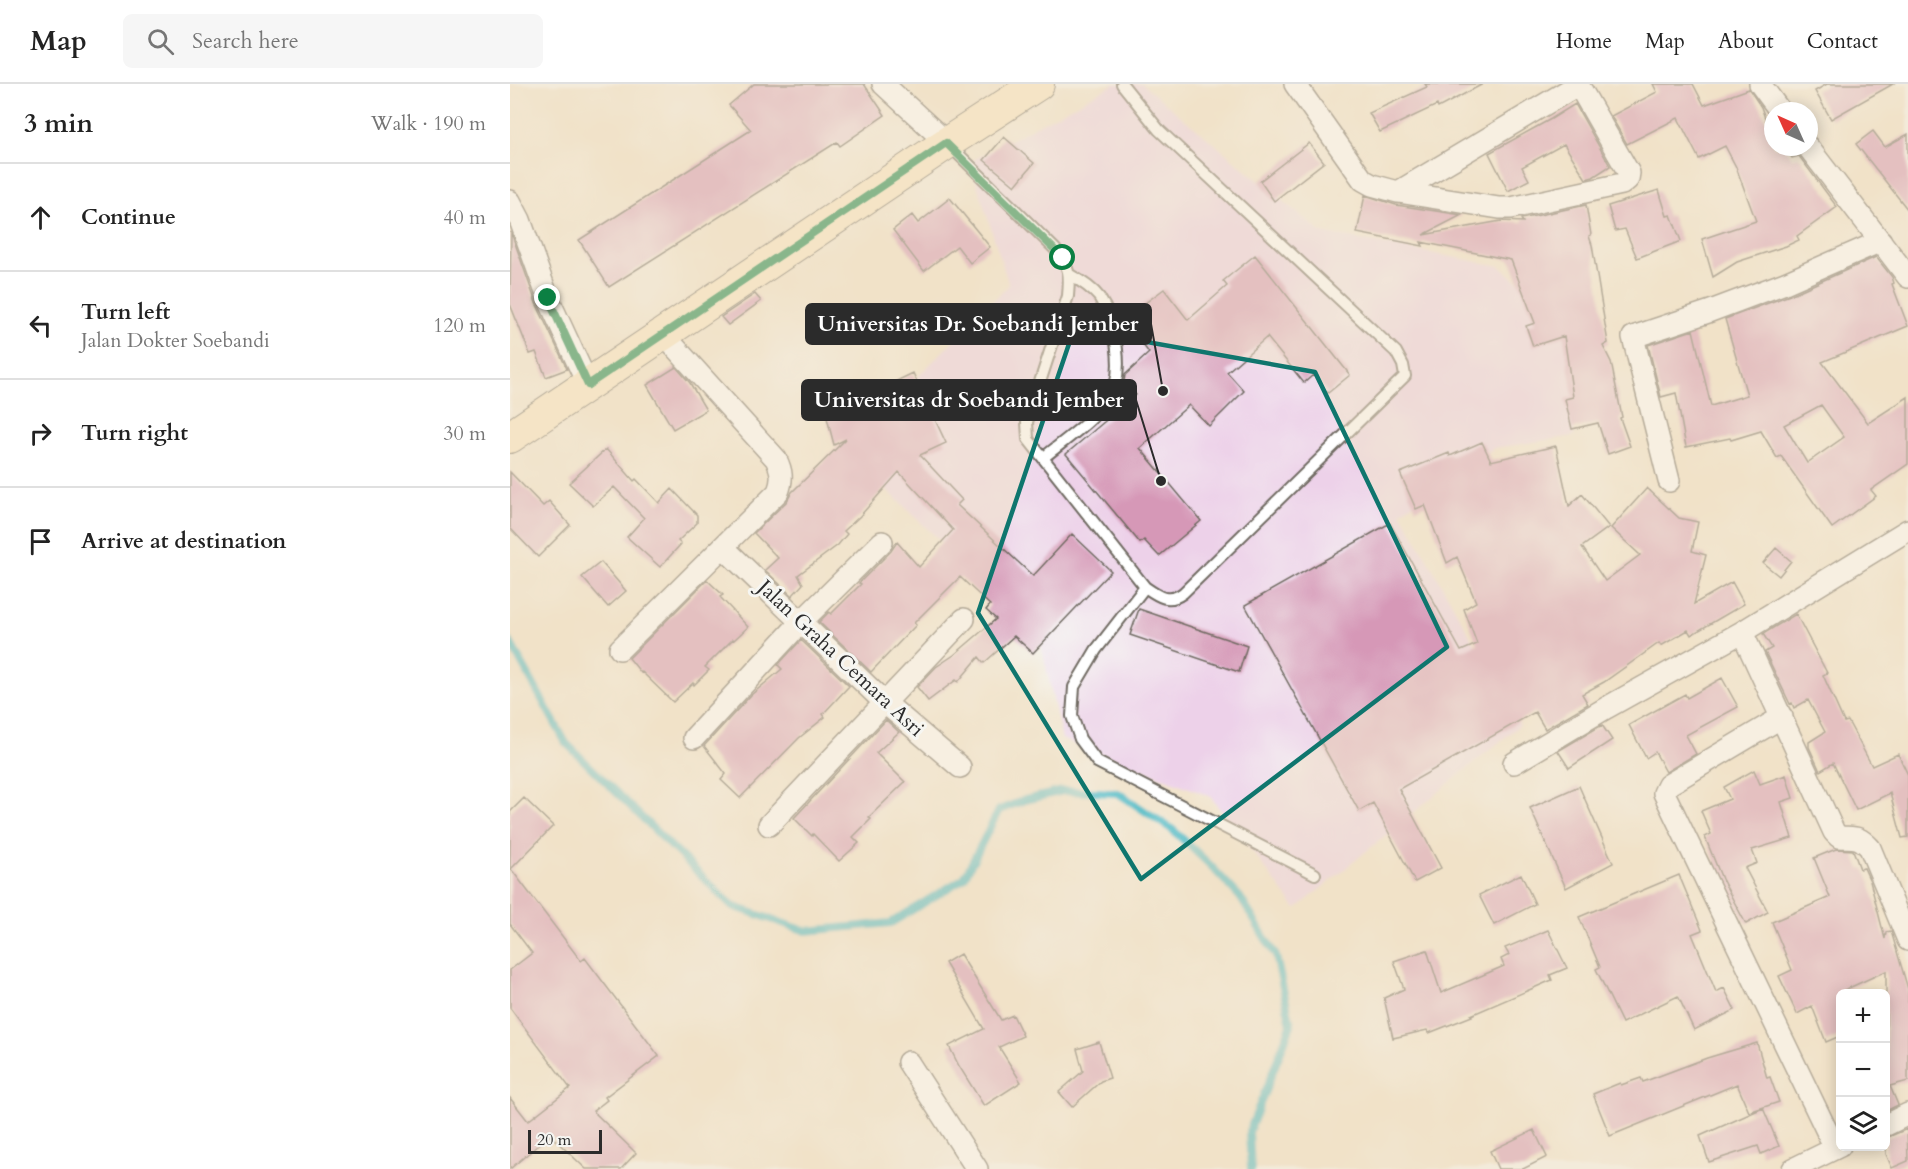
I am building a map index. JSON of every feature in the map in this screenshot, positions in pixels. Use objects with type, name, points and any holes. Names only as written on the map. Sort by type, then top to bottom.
[{"type":"main road","points":[[518,432],[946,143],[1038,84]]},
{"type":"street","points":[[883,84],[946,143]]},
{"type":"street","points":[[1295,84],[1363,180],[1372,185],[1398,192],[1511,208],[1622,184],[1628,179],[1629,172],[1582,91],[1575,87],[1398,192]]},
{"type":"street","points":[[1760,84],[1773,102]]},
{"type":"street","points":[[1815,156],[1908,277]]},
{"type":"street","points":[[510,201],[520,220],[548,298],[588,385]]},
{"type":"street","points":[[1669,481],[1633,338],[1785,283],[1881,241]]},
{"type":"street","points":[[620,649],[778,492],[783,480],[781,468],[776,459],[663,334]]},
{"type":"street","points":[[1514,762],[1742,632],[1908,530]]},
{"type":"street","points":[[694,738],[800,623],[882,542]]},
{"type":"street","name":"Jalan Graha Cemara Asri","points":[[723,547],[885,703],[960,767]]},
{"type":"street","points":[[769,825],[964,619]]},
{"type":"street","points":[[1742,632],[1834,832],[1839,837],[1857,837],[1870,848],[1908,940]]},
{"type":"street","points":[[1782,717],[1668,785],[1664,793],[1836,1143]]},
{"type":"street","points":[[908,1062],[977,1169]]},
{"type":"street","points":[[1890,1123],[1908,1114]]},
{"type":"street","points":[[1792,1169],[1836,1148]]},
{"type":"lane","points":[[946,143],[1056,249],[1070,274],[1068,296],[1027,422],[1028,439],[1145,587],[1159,598],[1171,599],[1182,593],[1405,376],[1403,365],[1396,352],[1159,130],[1122,84]]},
{"type":"lane","points":[[1043,459],[1103,408],[1116,383],[1118,352],[1110,320],[1100,298],[1070,274]]},
{"type":"lane","points":[[1145,587],[1096,650],[1074,687],[1072,716],[1080,740],[1097,762],[1315,874]]},
{"type":"highlighted area","points":[[1074,329],[1315,372],[1447,647],[1141,879],[978,613]]},
{"type":"shaded area","points":[[1114,84],[1142,84],[1322,233],[1500,266],[1574,329],[1574,436],[1494,448],[1401,512],[1520,725],[1296,909],[1210,796],[1062,739],[1039,635],[845,450],[1009,285],[970,162]]},
{"type":"building","points":[[754,84],[864,84],[885,115],[840,146],[837,142],[609,287],[579,240],[751,130],[729,105]]},
{"type":"building","points":[[1425,84],[1483,84],[1438,108],[1437,105],[1380,132],[1369,113],[1427,87]]},
{"type":"building","points":[[1653,84],[1693,84],[1704,105],[1749,89],[1764,115],[1764,156],[1791,156],[1792,158],[1799,156],[1837,207],[1797,236],[1799,240],[1737,262],[1713,277],[1702,239],[1756,221],[1736,167],[1725,146],[1699,159],[1678,118],[1627,144],[1611,116],[1657,92]]},
{"type":"building","points":[[1827,84],[1893,84],[1831,119],[1815,91]]},
{"type":"building","points":[[1575,104],[1610,166],[1586,179],[1564,144],[1522,167],[1529,180],[1508,191],[1489,153]]},
{"type":"building","points":[[1873,131],[1885,147],[1908,134],[1908,210],[1856,144]]},
{"type":"building","points":[[1004,137],[1034,163],[1015,186],[984,160]]},
{"type":"building","points":[[1309,143],[1324,162],[1274,201],[1260,181]]},
{"type":"building","points":[[1659,190],[1667,216],[1671,215],[1681,241],[1637,258],[1625,229],[1615,231],[1608,206]]},
{"type":"building","points":[[1365,195],[1396,205],[1462,215],[1423,235],[1501,221],[1523,222],[1521,219],[1586,205],[1591,235],[1589,236],[1608,343],[1603,346],[1611,362],[1622,417],[1620,418],[1630,446],[1608,454],[1598,423],[1572,429],[1565,399],[1573,397],[1564,336],[1533,346],[1526,326],[1535,323],[1511,260],[1421,242],[1423,246],[1357,233]]},
{"type":"building","points":[[950,198],[990,247],[970,263],[957,246],[924,271],[893,230],[912,215],[918,223]]},
{"type":"building","points":[[511,232],[536,303],[567,369],[546,377],[536,352],[530,354],[510,304]]},
{"type":"building","points":[[1255,255],[1350,375],[1328,393],[1313,375],[1304,383],[1267,337],[1227,372],[1244,391],[1209,426],[1189,405],[1140,448],[1201,521],[1159,556],[1144,540],[1140,543],[1066,454],[1136,395],[1124,381],[1125,375],[1149,353],[1124,319],[1164,289],[1188,320],[1227,286],[1223,281]]},
{"type":"building","points":[[1876,257],[1892,277],[1894,283],[1892,284],[1908,326],[1822,362],[1868,423],[1908,397],[1908,464],[1871,490],[1876,496],[1832,528],[1781,456],[1777,458],[1761,431],[1731,440],[1730,438],[1686,447],[1676,393],[1661,397],[1648,345],[1693,330],[1711,406],[1747,395],[1725,319],[1790,295]],"holes":[[[1821,405],[1844,437],[1807,463],[1784,425]]]},
{"type":"building","points":[[755,294],[761,301],[728,325],[721,317]]},
{"type":"building","points":[[676,367],[690,383],[706,410],[673,429],[647,385]]},
{"type":"building","points":[[913,373],[946,443],[920,455],[962,500],[957,505],[1033,576],[1072,534],[1111,571],[1033,653],[1014,636],[984,663],[979,657],[958,682],[956,680],[928,701],[917,687],[936,667],[954,655],[996,619],[986,610],[990,605],[960,577],[914,623],[916,625],[871,672],[819,622],[829,612],[831,614],[861,584],[859,583],[897,542],[919,567],[953,530],[899,472],[844,531],[847,534],[838,545],[798,575],[803,584],[792,596],[765,570],[778,558],[754,533],[846,439],[834,445],[825,410],[849,404]]},
{"type":"building","points":[[1482,442],[1491,461],[1556,446],[1569,506],[1582,494],[1609,527],[1582,547],[1605,581],[1640,555],[1611,528],[1647,488],[1679,518],[1698,522],[1692,551],[1706,555],[1694,604],[1732,582],[1744,604],[1691,635],[1688,630],[1661,646],[1659,643],[1604,682],[1582,694],[1588,704],[1545,729],[1535,712],[1399,789],[1441,868],[1415,882],[1373,803],[1359,811],[1245,605],[1390,523],[1461,651],[1477,644],[1464,609],[1476,602],[1457,557],[1447,563],[1425,505],[1416,509],[1400,473]]},
{"type":"building","points":[[606,449],[634,481],[636,479],[659,503],[672,489],[697,515],[697,523],[678,541],[681,544],[660,567],[627,537],[644,518],[614,487],[593,506],[569,483]]},
{"type":"building","points":[[510,472],[543,506],[549,501],[570,525],[538,557],[510,528]]},
{"type":"building","points":[[1776,548],[1791,561],[1779,576],[1763,563]]},
{"type":"building","points":[[601,562],[626,591],[608,607],[582,577]]},
{"type":"building","points":[[707,580],[723,595],[720,597],[748,627],[705,667],[709,670],[694,685],[693,683],[673,702],[641,673],[629,658]]},
{"type":"building","points":[[1139,609],[1247,646],[1239,672],[1130,635]]},
{"type":"building","points":[[1796,614],[1827,673],[1823,675],[1844,722],[1848,721],[1872,766],[1898,754],[1908,775],[1908,837],[1902,838],[1890,793],[1856,810],[1833,763],[1820,771],[1809,742],[1825,732],[1808,700],[1794,708],[1792,703],[1790,704],[1765,652],[1772,648],[1763,634]]},
{"type":"building","points":[[801,640],[849,686],[823,714],[825,717],[799,738],[740,798],[721,780],[726,774],[704,746],[751,695],[782,669],[778,665]]},
{"type":"building","points":[[1722,678],[1738,707],[1686,735],[1696,754],[1666,772],[1655,752],[1646,758],[1629,725],[1685,694],[1687,698]]},
{"type":"building","points":[[886,720],[899,732],[876,753],[905,782],[869,817],[871,819],[853,837],[859,843],[839,861],[794,818]]},
{"type":"building","points":[[1602,725],[1612,740],[1569,768],[1558,751]]},
{"type":"building","points":[[1754,770],[1760,784],[1786,775],[1793,798],[1781,802],[1792,838],[1752,850],[1757,863],[1745,868],[1768,912],[1746,924],[1722,879],[1705,837],[1711,834],[1701,811],[1730,799],[1724,787]]},
{"type":"building","points":[[1579,786],[1613,863],[1566,888],[1530,808]]},
{"type":"building","points":[[524,798],[553,826],[511,869],[581,961],[585,958],[659,1056],[605,1097],[607,1100],[593,1111],[636,1153],[621,1169],[586,1169],[550,1135],[510,1169],[510,1098],[528,1121],[570,1088],[510,1008],[510,970],[532,953],[510,924],[510,812]]},
{"type":"building","points":[[1836,849],[1853,850],[1860,869],[1864,868],[1870,881],[1885,939],[1886,932],[1891,931],[1908,989],[1908,1081],[1890,1086],[1890,989],[1886,989],[1886,971],[1847,989],[1836,989],[1836,1038],[1826,1042],[1812,1006],[1797,1014],[1779,976],[1792,970],[1772,922],[1830,897],[1814,858]]},
{"type":"building","points":[[1521,874],[1535,904],[1494,925],[1479,895]]},
{"type":"building","points":[[1679,875],[1702,930],[1692,934],[1716,992],[1724,988],[1735,1010],[1694,1030],[1678,996],[1622,1023],[1596,969],[1600,967],[1579,917]]},
{"type":"building","points":[[1548,930],[1567,968],[1550,975],[1552,980],[1429,1033],[1427,1030],[1393,1038],[1384,998],[1404,989],[1394,961],[1427,950],[1441,993],[1504,966],[1501,959],[1509,955],[1505,948]]},
{"type":"building","points":[[960,954],[1001,1020],[1013,1015],[1023,1036],[999,1047],[1021,1082],[984,1106],[949,1046],[984,1029],[945,963]]},
{"type":"building","points":[[1099,1042],[1110,1078],[1101,1081],[1072,1107],[1059,1092],[1083,1071],[1077,1049]]},
{"type":"building","points":[[1757,1043],[1767,1078],[1770,1077],[1779,1102],[1749,1112],[1737,1084],[1610,1136],[1593,1094],[1620,1083],[1621,1085],[1641,1078],[1643,1082],[1707,1058]]},
{"type":"building","points":[[1890,1086],[1898,1105],[1890,1109]]},
{"type":"building","points":[[1763,1108],[1779,1146],[1761,1154],[1758,1146],[1709,1162],[1700,1136]]},
{"type":"building","points":[[1907,1129],[1908,1161],[1892,1168],[1886,1154],[1886,1151],[1890,1151],[1890,1136]]},
{"type":"building","points":[[1534,1130],[1547,1157],[1523,1169],[1498,1169],[1490,1151]]},
{"type":"waterway","points":[[510,642],[566,743],[732,906],[806,931],[891,923],[964,878],[999,810],[1025,800],[1063,791],[1118,793],[1173,830],[1240,897],[1276,956],[1291,1025],[1249,1132],[1251,1169]]},
{"type":"place","name":"Universitas Dr. Soebandi Jember","points":[[1163,391]]},
{"type":"place","name":"Universitas dr Soebandi Jember","points":[[1161,481]]},
{"type":"route","points":[[548,298],[588,385],[946,143],[1063,258]]}]
